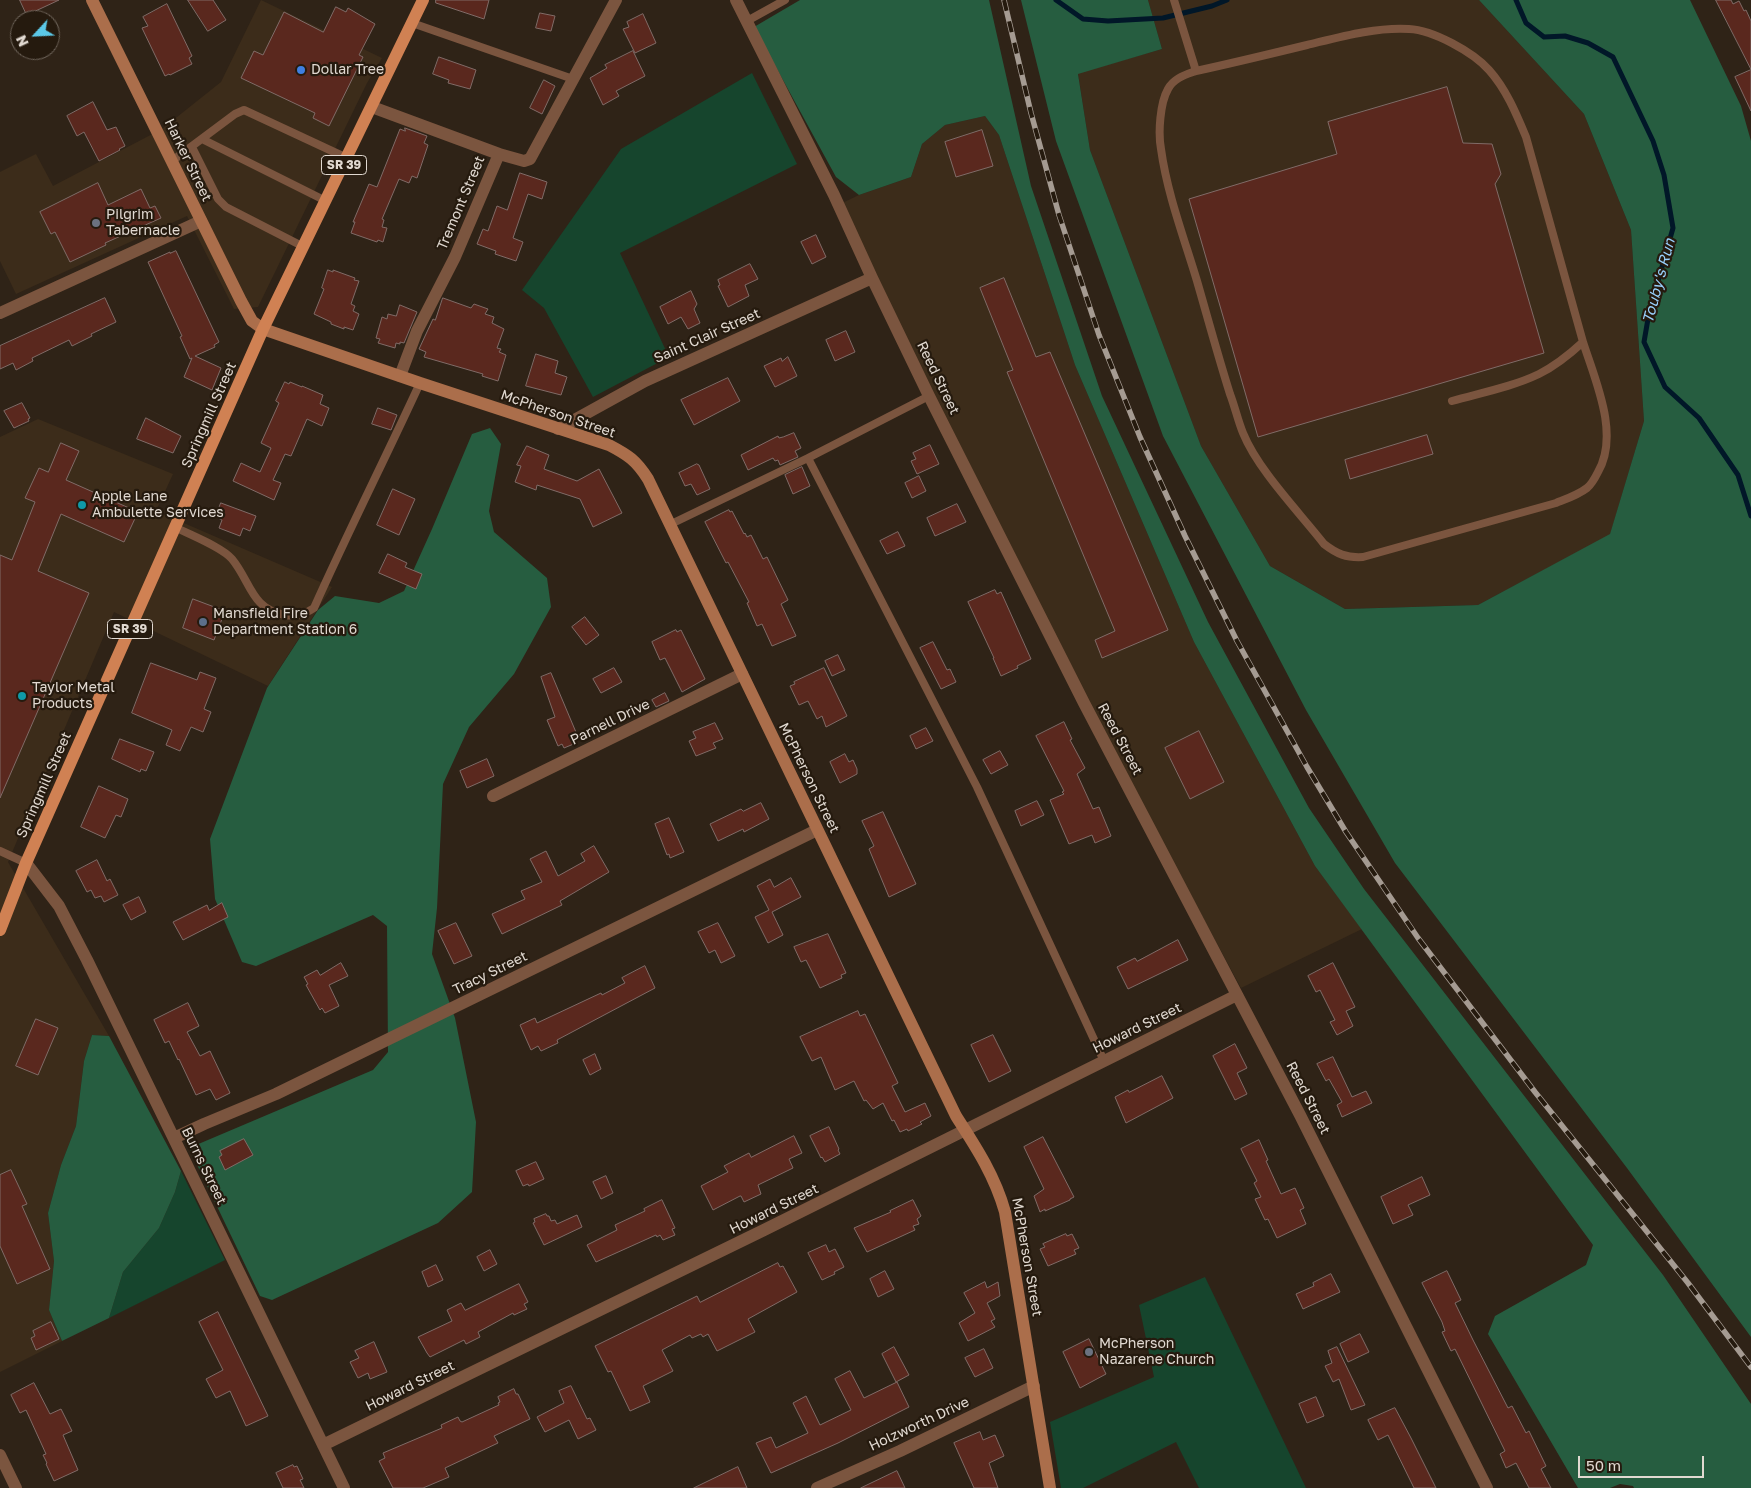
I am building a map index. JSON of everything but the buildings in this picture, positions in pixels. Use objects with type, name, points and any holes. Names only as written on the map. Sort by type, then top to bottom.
[{"type":"main road","name":"Springmill Street","points":[[0,930],[26,863],[263,329],[423,0]]},
{"type":"street","name":"Harker Street","points":[[92,0],[252,321],[263,329]]},
{"type":"street","name":"Tremont Street","points":[[400,376],[417,331],[455,257],[499,154],[524,161],[530,159],[616,0]]},
{"type":"street","name":"Reed Street","points":[[736,0],[834,195],[929,396],[1080,694],[1300,1115],[1487,1488]]},
{"type":"street","points":[[372,107],[499,154]]},
{"type":"street","points":[[0,313],[201,221]]},
{"type":"street","name":"Saint Clair Street","points":[[558,429],[645,381],[872,278]]},
{"type":"street","name":"McPherson Street","points":[[263,329],[609,445],[639,465],[648,479],[956,1116],[980,1151],[1000,1196],[1005,1212],[1050,1488]]},
{"type":"street","name":"Parnell Drive","points":[[492,796],[742,674]]},
{"type":"street","name":"Tracy Street","points":[[174,1138],[276,1094],[817,830]]},
{"type":"street","name":"Burns Street","points":[[26,863],[59,906],[87,960],[344,1488]]},
{"type":"street","name":"Howard Street","points":[[323,1445],[966,1131],[1237,995]]},
{"type":"street","name":"Holzworth Drive","points":[[817,1488],[900,1451],[1034,1386]]},
{"type":"street","points":[[0,1455],[16,1488]]},
{"type":"lane","points":[[747,21],[785,0]]},
{"type":"lane","points":[[1174,0],[1196,71]]},
{"type":"lane","points":[[412,23],[573,79]]},
{"type":"lane","points":[[1409,28],[1423,30],[1474,56],[1489,69],[1500,85],[1514,108],[1526,136],[1583,342],[1606,420],[1607,440],[1602,466],[1588,488],[1573,497],[1556,503],[1363,557],[1350,558],[1333,551],[1324,544],[1270,477],[1243,434],[1171,194],[1160,148],[1163,108],[1168,90],[1174,81],[1181,76],[1196,71],[1349,35],[1409,28]]},
{"type":"lane","points":[[172,161],[235,114],[244,110],[347,158]]},
{"type":"lane","points":[[202,139],[326,202]]},
{"type":"lane","points":[[192,147],[218,199],[226,207],[304,247]]},
{"type":"lane","points":[[1452,400],[1518,382],[1539,374],[1558,363],[1583,342]]},
{"type":"lane","points":[[175,527],[224,552],[232,559],[258,601],[270,611],[292,616],[306,614],[314,608],[420,383]]},
{"type":"lane","points":[[669,525],[808,458],[929,396]]},
{"type":"lane","points":[[808,458],[977,787],[1104,1061]]},
{"type":"lane","points":[[0,851],[26,863]]},
{"type":"shaded area","points":[[261,0],[382,58],[367,83],[258,307],[234,309],[187,216],[16,294],[0,261],[0,172],[36,154],[53,186],[162,129],[221,82]]},
{"type":"shaded area","points":[[1148,0],[1479,0],[1584,114],[1631,230],[1644,421],[1610,535],[1478,605],[1345,609],[1270,566],[1201,446],[1090,150],[1078,73],[1162,49]]},
{"type":"shaded area","points":[[985,116],[999,135],[1075,365],[1194,642],[1315,866],[1362,929],[1241,988],[940,431],[834,207],[859,195],[911,177],[922,144],[945,125]]},
{"type":"shaded area","points":[[38,419],[173,474],[156,511],[332,587],[268,686],[114,612],[8,862],[109,1036],[92,1035],[84,1061],[76,1126],[61,1165],[48,1213],[54,1261],[49,1310],[62,1341],[0,1372],[0,437]]},
{"type":"green space","points":[[800,0],[989,0],[1031,186],[1102,396],[1208,622],[1309,808],[1364,889],[1663,1275],[1751,1404],[1751,1488],[1634,1488],[1633,1486],[1620,1484],[1610,1488],[1578,1488],[1488,1334],[1495,1316],[1586,1265],[1593,1245],[1315,866],[1194,642],[1075,365],[999,135],[985,116],[945,125],[922,144],[911,177],[859,195],[836,177],[754,27]]},
{"type":"green space","points":[[1021,0],[1148,0],[1162,49],[1078,74],[1090,150],[1201,446],[1270,566],[1345,609],[1478,605],[1610,534],[1644,421],[1631,230],[1584,114],[1479,0],[1690,0],[1741,106],[1751,141],[1751,1337],[1627,1168],[1395,863],[1306,710],[1163,436],[1056,141]]},
{"type":"green space","points":[[752,73],[797,164],[620,253],[669,357],[593,397],[544,308],[522,290],[621,149]]},
{"type":"green space","points":[[490,428],[501,444],[489,511],[494,532],[547,578],[551,607],[514,674],[469,727],[443,784],[437,908],[432,954],[455,1018],[476,1122],[472,1192],[438,1223],[272,1300],[260,1296],[189,1148],[373,1070],[388,1052],[387,926],[373,915],[256,966],[242,962],[215,899],[210,839],[267,688],[318,610],[335,596],[379,603],[404,591],[472,434]]},
{"type":"green space","points":[[92,1035],[109,1036],[181,1171],[175,1192],[159,1228],[123,1272],[109,1318],[62,1341],[49,1310],[54,1261],[48,1213],[61,1165],[76,1126],[84,1061]]},
{"type":"green space","points":[[181,1171],[225,1260],[109,1318],[123,1272],[159,1228],[175,1192]]},
{"type":"green space","points":[[1205,1277],[1306,1488],[1199,1488],[1176,1442],[1083,1488],[1061,1488],[1050,1422],[1154,1377],[1139,1305]]},
{"type":"waterway","name":"Touby's Run","points":[[1056,0],[1083,19],[1108,21],[1163,18],[1212,6],[1227,0]]},
{"type":"waterway","name":"Touby's Run","points":[[1516,0],[1526,23],[1544,37],[1565,36],[1588,43],[1613,57],[1653,141],[1664,175],[1673,228],[1649,313],[1644,342],[1665,387],[1699,418],[1738,475],[1751,516]]},
{"type":"railway","points":[[1004,0],[1031,113],[1059,215],[1099,335],[1140,437],[1185,536],[1237,641],[1307,767],[1346,832],[1418,938],[1535,1092],[1688,1283],[1751,1367]]},
{"type":"place","name":"Dollar Tree","points":[[301,70]]},
{"type":"place","name":"Pilgrim Tabernacle","points":[[96,223]]},
{"type":"place","name":"Apple Lane Ambulette Services","points":[[82,505]]},
{"type":"place","name":"Mansfield Fire Department Station 6","points":[[203,622]]},
{"type":"place","name":"Taylor Metal Products","points":[[22,696]]},
{"type":"place","name":"McPherson Nazarene Church","points":[[1089,1352]]}]
